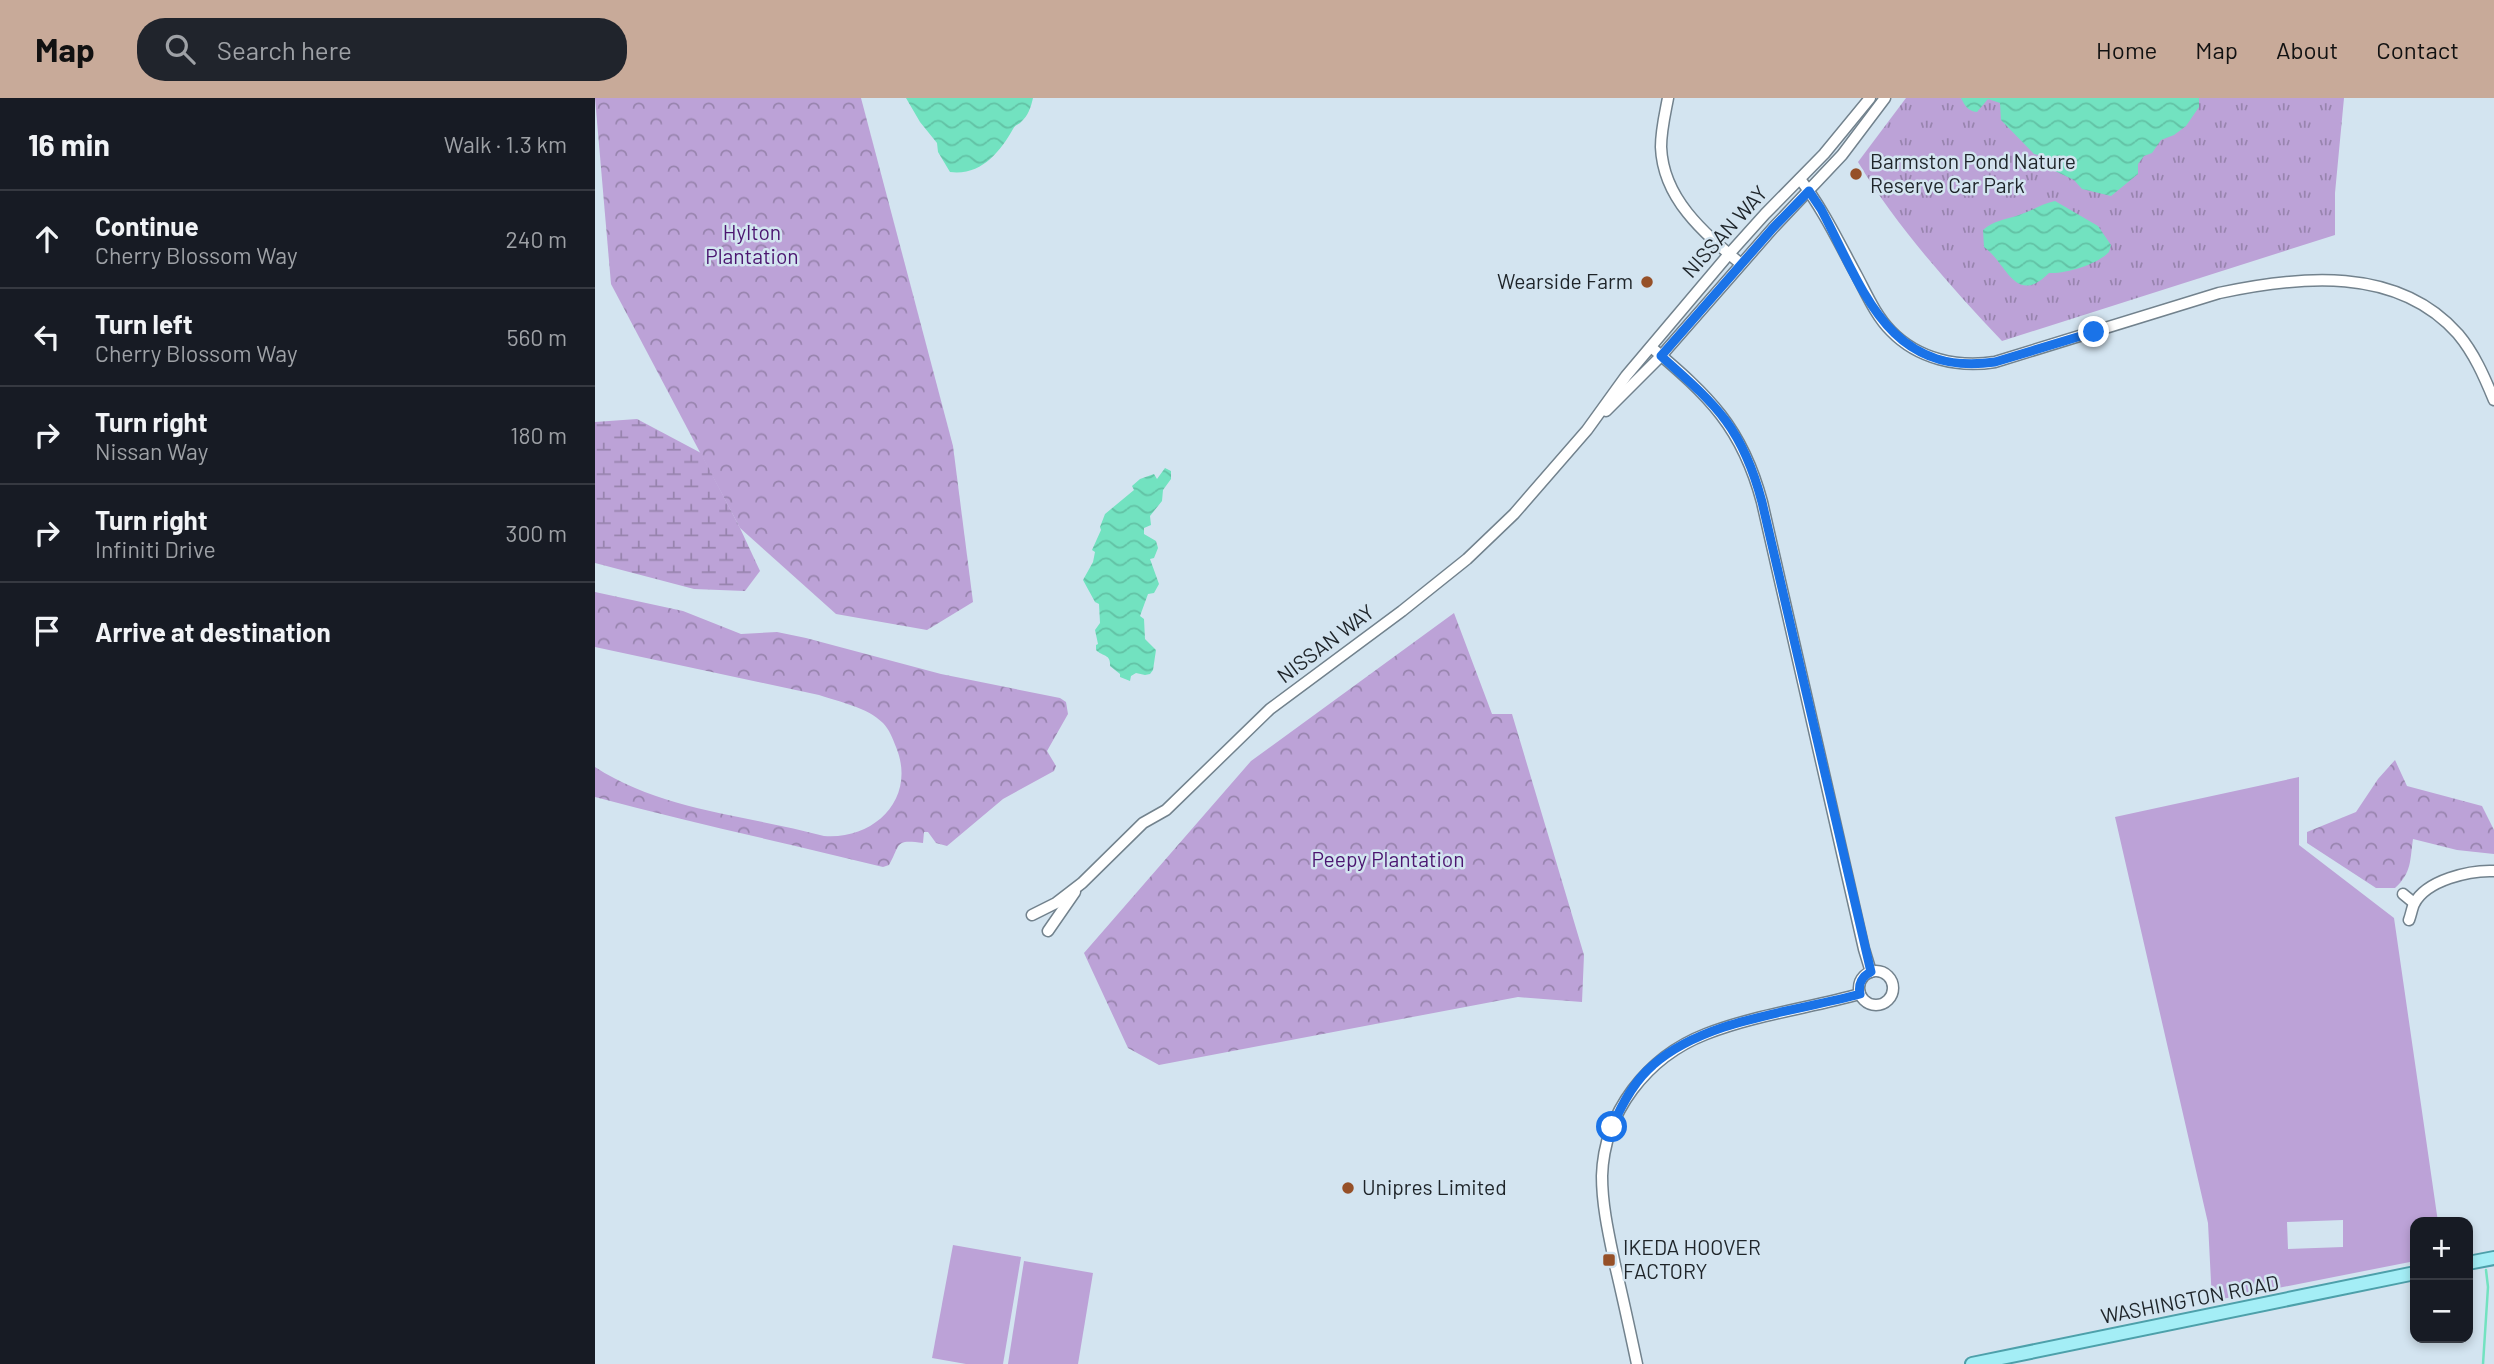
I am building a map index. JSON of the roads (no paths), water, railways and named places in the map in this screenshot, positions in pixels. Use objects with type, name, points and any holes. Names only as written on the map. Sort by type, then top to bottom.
[{"type":"main road","points":[[2473,1262],[2494,1258]]},
{"type":"main road","name":"WASHINGTON ROAD","points":[[1972,1364],[2410,1274]]},
{"type":"street","points":[[1668,98],[1661,147],[1670,188],[1685,211],[1741,264]]},
{"type":"street","name":"NISSAN WAY","points":[[1082,883],[1143,823],[1167,810],[1270,709],[1402,611],[1467,559],[1514,514],[1587,430],[1651,347],[1729,254],[1824,154],[1870,98]]},
{"type":"street","name":"NISSAN WAY","points":[[1587,430],[1661,356],[1854,141],[1885,98]]},
{"type":"street","points":[[1800,178],[1821,209],[1883,323],[1899,339],[1936,359],[1965,365],[1995,362],[2219,293],[2289,281],[2338,280],[2357,282],[2396,293],[2445,321],[2468,347],[2484,374],[2494,400]]},
{"type":"street","points":[[1651,347],[1712,402],[1743,447],[1753,470],[1871,972]]},
{"type":"street","points":[[2409,920],[2414,903],[2430,888],[2458,875],[2494,871]]},
{"type":"street","points":[[1032,915],[1056,903],[1082,883]]},
{"type":"street","points":[[1048,931],[1082,883]]},
{"type":"street","points":[[2403,894],[2414,903]]},
{"type":"street","points":[[1871,972],[1887,975],[1893,984],[1892,995],[1885,1003],[1875,1006],[1866,1002],[1860,994],[1862,978],[1871,972]]},
{"type":"street","points":[[1637,1364],[1608,1233],[1602,1190],[1603,1160],[1607,1142],[1625,1101],[1653,1065],[1682,1045],[1704,1035],[1754,1020],[1860,994]]},
{"type":"water","points":[[906,98],[1033,98],[1026,117],[1014,128],[996,154],[971,170],[950,172],[938,152],[937,143]]},
{"type":"water","points":[[1961,98],[2199,98],[2199,107],[2186,126],[2161,140],[2152,153],[2144,156],[2138,164],[2138,174],[2111,196],[2082,189],[2074,180],[2053,170],[2047,157],[2034,154],[2001,120],[2000,103],[1988,99],[1977,112],[1967,108]]},
{"type":"water","points":[[2055,201],[2098,226],[2111,245],[2109,252],[2081,267],[2049,273],[2028,286],[2020,284],[2012,279],[1984,247],[1983,230],[1996,222]]},
{"type":"water","points":[[1165,468],[1171,471],[1171,479],[1163,490],[1162,501],[1150,516],[1151,525],[1144,528],[1144,534],[1156,541],[1158,548],[1154,558],[1150,559],[1159,584],[1154,593],[1148,594],[1140,616],[1144,619],[1145,639],[1156,650],[1153,670],[1145,675],[1136,673],[1131,676],[1130,681],[1120,677],[1110,666],[1108,658],[1096,650],[1098,644],[1095,630],[1100,623],[1099,604],[1095,602],[1083,580],[1093,562],[1095,552],[1092,550],[1105,514],[1134,490],[1132,486],[1140,479],[1154,474],[1157,479]]},
{"type":"waterway","points":[[2483,1364],[2488,1287],[2486,1270]]},
{"type":"place","name":"Barmston Pond Nature Reserve Car Park","points":[[1856,174]]},
{"type":"place","name":"Wearside Farm","points":[[1647,282]]},
{"type":"place","name":"Unipres Limited","points":[[1348,1188]]},
{"type":"place","name":"IKEDA HOOVER FACTORY","points":[[1609,1260]]},
{"type":"park label","name":"Hylton Plantation","points":[[752,245]]},
{"type":"park label","name":"Peepy Plantation","points":[[1388,860]]}]
